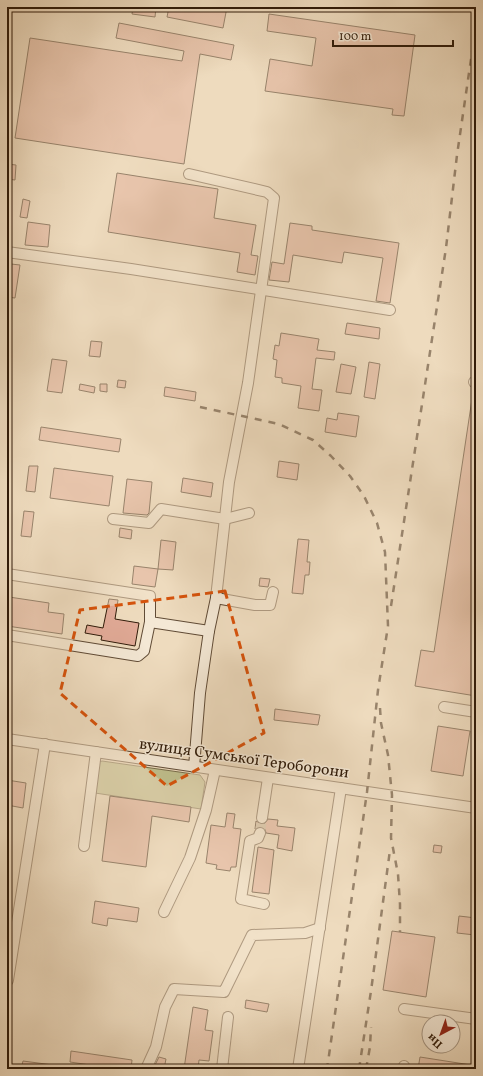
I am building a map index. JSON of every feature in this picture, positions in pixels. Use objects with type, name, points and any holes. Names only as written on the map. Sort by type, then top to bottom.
[{"type":"street","points":[[189,174],[267,192],[274,198],[248,383],[229,482],[229,494],[216,598],[209,631],[200,693],[194,767]]},
{"type":"street","points":[[7,252],[131,269],[390,310]]},
{"type":"street","points":[[113,519],[149,523],[161,509],[225,519],[249,513]]},
{"type":"street","points":[[7,574],[150,596],[150,622],[144,651],[138,656],[7,635]]},
{"type":"street","points":[[216,598],[255,605],[270,605],[273,592]]},
{"type":"street","points":[[150,622],[209,631]]},
{"type":"street","points":[[444,707],[476,712]]},
{"type":"street","name":"вулиця Сумської Тероборони","points":[[7,739],[476,808]]},
{"type":"street","points":[[7,980],[45,744]]},
{"type":"street","points":[[84,846],[96,752]]},
{"type":"street","points":[[164,912],[190,858],[206,810],[215,770]]},
{"type":"street","points":[[262,818],[268,778]]},
{"type":"street","points":[[298,1069],[341,788]]},
{"type":"street","points":[[260,832],[258,838],[250,841],[241,899],[264,904]]},
{"type":"street","points":[[146,1069],[156,1047],[166,1007],[174,988],[224,992],[252,935],[305,934],[320,928]]},
{"type":"street","points":[[404,1008],[476,1019]]},
{"type":"street","points":[[222,1069],[228,1018]]},
{"type":"highlighted area","points":[[225,591],[264,733],[167,786],[60,693],[80,610]]},
{"type":"shaded area","points":[[102,761],[200,775],[205,782],[201,809],[95,793],[99,762]]},
{"type":"shaded area","points":[[7,1033],[12,1050],[11,1059],[7,1067]]},
{"type":"building","points":[[133,7],[156,7],[155,17],[132,14]]},
{"type":"building","points":[[169,7],[227,7],[223,28],[167,17]]},
{"type":"building","points":[[269,14],[415,35],[404,116],[392,115],[393,109],[265,91],[270,59],[312,66],[316,38],[267,31]]},
{"type":"building","points":[[119,23],[234,45],[231,60],[200,54],[184,164],[15,138],[30,38],[182,61],[184,51],[116,38]]},
{"type":"building","points":[[7,164],[16,165],[15,180],[7,179]]},
{"type":"building","points":[[117,173],[218,189],[214,218],[256,225],[251,255],[258,256],[255,275],[237,272],[240,253],[108,232]]},
{"type":"building","points":[[23,199],[30,201],[27,218],[20,217]]},
{"type":"building","points":[[28,222],[50,225],[48,247],[25,245]]},
{"type":"building","points":[[290,223],[312,226],[312,230],[399,243],[390,303],[376,301],[383,258],[344,252],[342,263],[293,255],[289,282],[269,280],[272,262],[284,264]]},
{"type":"building","points":[[11,264],[20,265],[15,298],[7,297]]},
{"type":"building","points":[[347,323],[380,328],[379,339],[345,334]]},
{"type":"building","points":[[281,333],[319,339],[317,350],[335,352],[334,360],[316,358],[312,389],[322,390],[319,411],[298,408],[301,386],[282,383],[282,378],[275,377],[277,360],[273,359],[275,345],[279,346]]},
{"type":"building","points":[[91,341],[102,342],[100,357],[89,356]]},
{"type":"building","points":[[52,359],[67,361],[62,393],[47,391]]},
{"type":"building","points":[[369,362],[380,364],[375,399],[364,397]]},
{"type":"building","points":[[341,364],[356,367],[351,394],[336,392]]},
{"type":"building","points":[[118,380],[126,381],[125,388],[117,387]]},
{"type":"building","points":[[80,384],[95,387],[94,393],[79,390]]},
{"type":"building","points":[[100,384],[107,384],[107,392],[100,391]]},
{"type":"building","points":[[165,387],[196,392],[195,401],[164,396]]},
{"type":"building","points":[[472,399],[476,399],[476,696],[415,686],[421,650],[434,652]]},
{"type":"building","points":[[338,413],[359,416],[356,437],[325,432],[327,418],[337,420]]},
{"type":"building","points":[[41,427],[121,439],[119,452],[39,440]]},
{"type":"building","points":[[279,461],[299,464],[297,480],[277,477]]},
{"type":"building","points":[[29,466],[38,466],[35,492],[26,491]]},
{"type":"building","points":[[54,468],[113,476],[109,506],[50,498]]},
{"type":"building","points":[[183,478],[213,483],[211,497],[181,492]]},
{"type":"building","points":[[127,479],[152,482],[149,513],[147,515],[123,513]]},
{"type":"building","points":[[24,511],[34,512],[31,537],[21,536]]},
{"type":"building","points":[[120,528],[132,530],[131,539],[119,537]]},
{"type":"building","points":[[298,539],[309,540],[307,562],[310,562],[309,575],[305,575],[303,594],[292,593]]},
{"type":"building","points":[[161,540],[176,542],[173,570],[158,569]]},
{"type":"building","points":[[134,566],[158,569],[155,587],[132,584]]},
{"type":"building","points":[[260,578],[270,579],[268,587],[259,586]]},
{"type":"building","points":[[9,597],[49,603],[48,612],[64,614],[62,634],[7,626]]},
{"type":"building","points":[[109,599],[118,600],[115,619],[139,623],[135,646],[101,640],[102,636],[85,633],[87,625],[103,628]]},
{"type":"building","points":[[275,709],[320,715],[318,725],[274,720]]},
{"type":"building","points":[[438,726],[470,731],[463,776],[431,771]]},
{"type":"building","points":[[7,780],[26,783],[23,808],[7,805]]},
{"type":"building","points":[[110,796],[191,807],[189,822],[152,816],[146,867],[102,861]]},
{"type":"building","points":[[227,813],[235,814],[233,828],[241,829],[236,867],[231,867],[230,871],[216,869],[217,865],[206,863],[211,825],[225,827]]},
{"type":"building","points":[[268,819],[278,820],[277,826],[295,828],[292,851],[277,848],[279,835],[266,833],[265,829],[262,827],[255,829],[256,821],[264,824]]},
{"type":"building","points":[[434,845],[442,846],[441,853],[433,852]]},
{"type":"building","points":[[258,847],[274,850],[269,894],[252,892]]},
{"type":"building","points":[[95,901],[139,908],[137,922],[108,918],[107,926],[92,923]]},
{"type":"building","points":[[459,916],[476,918],[475,935],[457,933]]},
{"type":"building","points":[[392,931],[435,937],[426,997],[383,990]]},
{"type":"building","points":[[246,1000],[269,1004],[267,1012],[245,1008]]},
{"type":"building","points":[[193,1007],[208,1010],[205,1030],[213,1031],[209,1061],[199,1060],[198,1069],[184,1069]]},
{"type":"building","points":[[71,1051],[132,1060],[131,1069],[117,1069],[70,1062]]},
{"type":"building","points":[[159,1057],[166,1059],[164,1069],[153,1069]]},
{"type":"building","points":[[420,1057],[471,1065],[471,1069],[418,1069]]},
{"type":"building","points":[[23,1061],[53,1065],[53,1069],[21,1069]]},
{"type":"tunnel","points":[[260,833],[262,818]]},
{"type":"railway","points":[[391,606],[446,248],[457,155],[476,25]]},
{"type":"railway","points":[[200,407],[279,424],[313,440],[350,476],[364,496],[377,523],[385,552],[388,626],[378,690],[367,792],[327,1069]]},
{"type":"railway","points":[[380,708],[381,723],[388,755],[392,795],[391,838],[398,874],[400,932]]},
{"type":"railway","points":[[359,1069],[390,850]]},
{"type":"railway","points":[[366,1069],[370,1047],[371,1027]]}]
